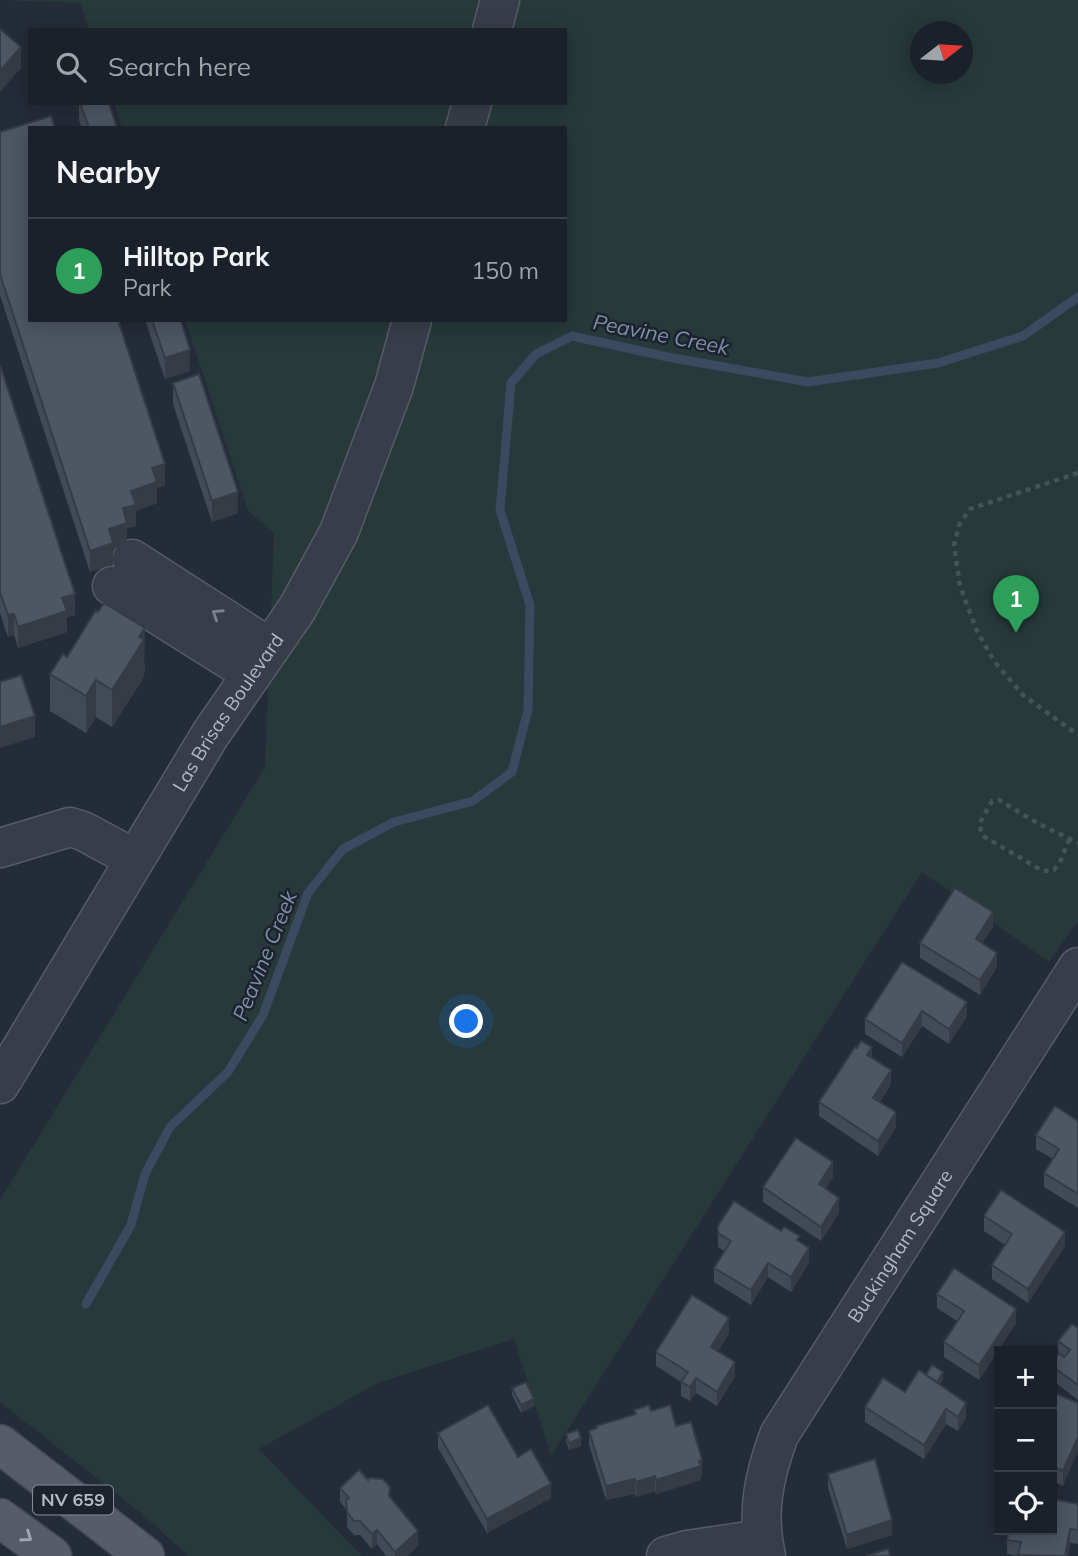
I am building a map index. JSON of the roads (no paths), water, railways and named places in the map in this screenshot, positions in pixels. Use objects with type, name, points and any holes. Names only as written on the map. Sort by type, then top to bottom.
[{"type":"main road","name":"NV 659","points":[[0,1444],[145,1556]]},
{"type":"main road","name":"NV 659","points":[[0,1518],[52,1556]]},
{"type":"street","points":[[493,28],[500,0]]},
{"type":"street","points":[[466,126],[471,105]]},
{"type":"street","name":"Las Brisas Boulevard","points":[[0,1084],[210,735],[297,609],[339,533],[394,386],[411,322]]},
{"type":"street","points":[[122,572],[261,661]]},
{"type":"street","points":[[0,848],[70,827],[83,831],[135,859]]},
{"type":"street","name":"Buckingham Square","points":[[764,1547],[761,1502],[767,1467],[779,1435],[1078,967]]},
{"type":"street","points":[[667,1556],[687,1550],[764,1547]]},
{"type":"waterway","name":"Peavine Creek","points":[[86,1304],[131,1225],[145,1174],[170,1127],[228,1072],[263,1015],[308,893],[343,849],[394,822],[473,801],[512,772],[528,710],[530,605],[500,510],[511,383],[536,354],[572,336],[668,357],[808,382],[938,363],[1023,336],[1078,297]]},
{"type":"place","name":"Hilltop Park","points":[[1016,633]]}]
